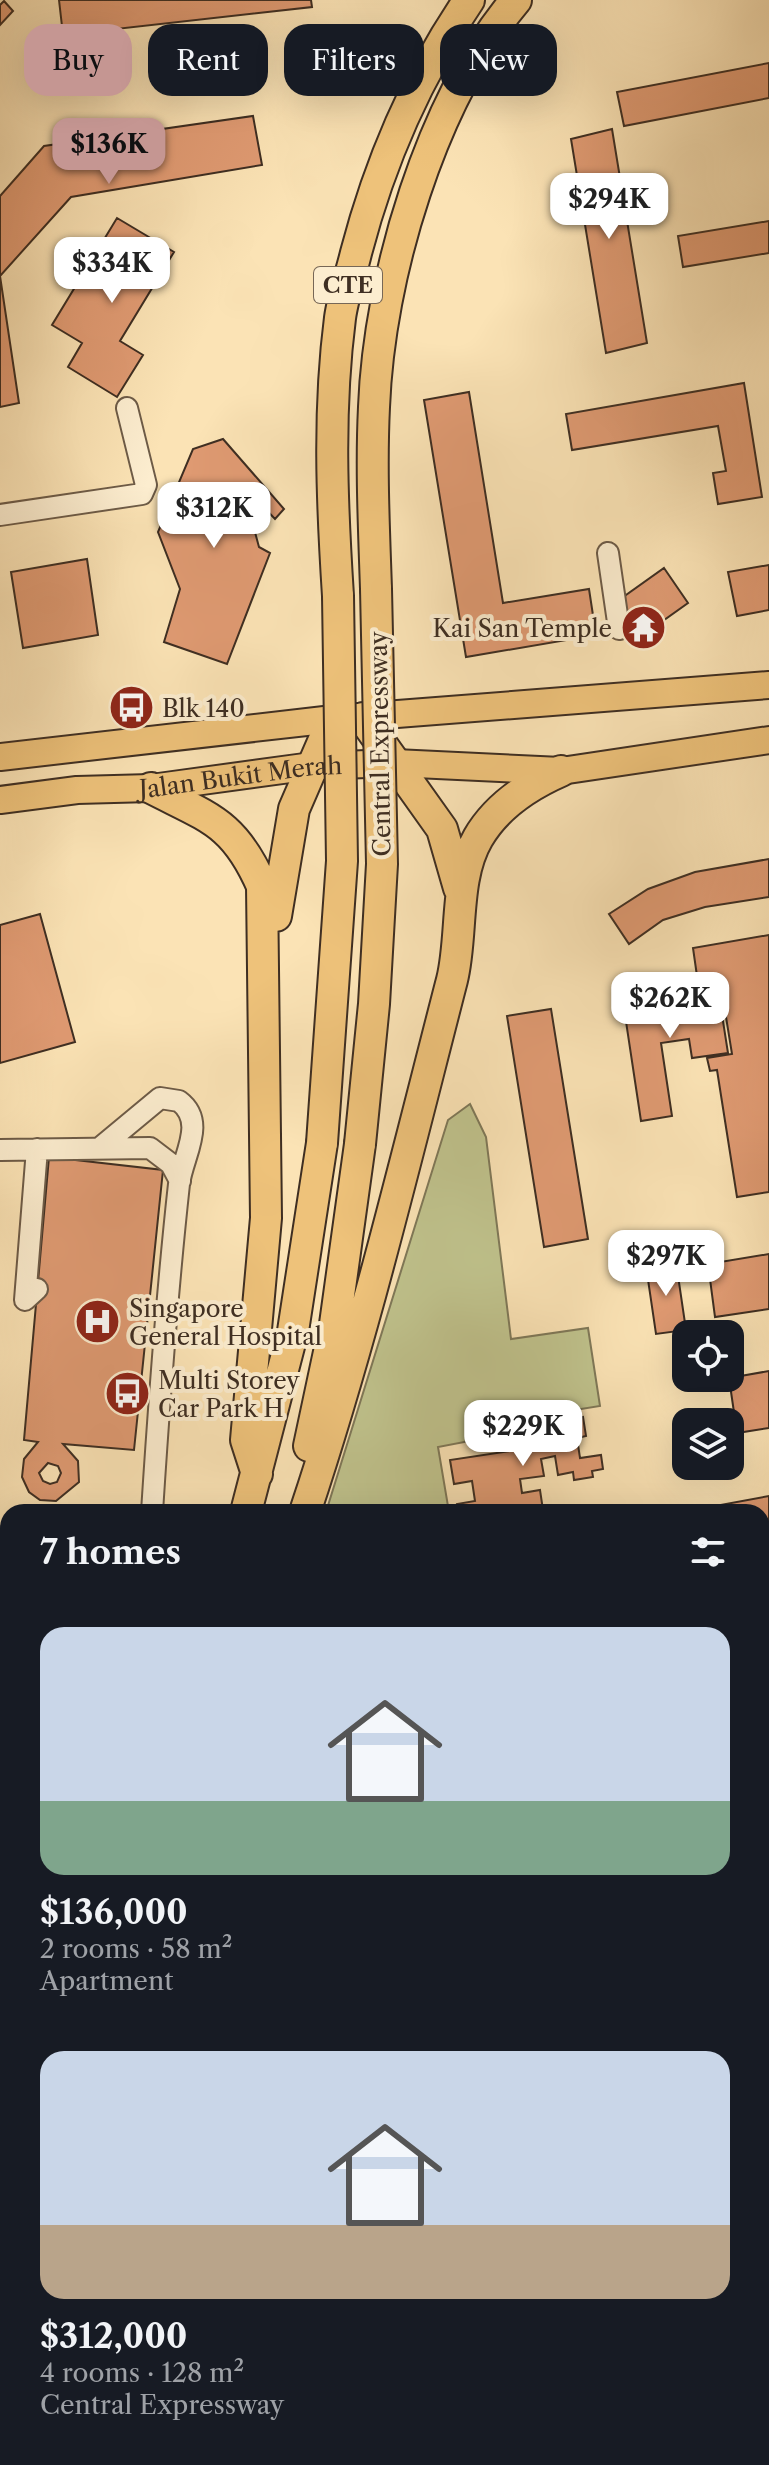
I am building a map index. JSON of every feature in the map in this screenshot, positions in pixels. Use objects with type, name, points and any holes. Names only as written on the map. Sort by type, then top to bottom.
[{"type":"highway","name":"Central Expressway","points":[[248,1504],[293,1331],[322,1143],[342,861],[338,596],[331,493],[332,404],[340,315],[375,181],[420,81],[469,0]]},
{"type":"highway","name":"Central Expressway","points":[[298,1504],[335,1324],[360,1144],[374,1004],[382,864],[374,404],[384,318],[417,182],[460,84],[516,0]]},
{"type":"highway","points":[[266,985],[285,845],[294,809],[312,766],[348,718],[395,763],[442,829],[455,866],[462,910]]},
{"type":"highway","points":[[308,1504],[334,1423],[459,952],[467,864],[477,838],[495,815],[521,793],[561,771]]},
{"type":"highway","points":[[151,788],[205,813],[228,830],[249,856],[262,886],[266,985],[266,1218],[246,1440],[257,1474]]},
{"type":"main road","name":"Jalan Bukit Merah","points":[[0,757],[348,718],[769,685]]},
{"type":"main road","name":"Jalan Bukit Merah","points":[[0,800],[77,790],[151,788],[312,766],[395,763],[561,771],[769,740]]},
{"type":"street","points":[[0,515],[142,494],[146,485],[127,408]]},
{"type":"street","points":[[608,553],[619,629]]},
{"type":"street","points":[[101,1147],[160,1098],[179,1101],[193,1117],[194,1127],[180,1181],[153,1504]]},
{"type":"street","points":[[141,1114],[139,1133],[171,1164],[180,1181]]},
{"type":"street","points":[[0,1150],[101,1147],[170,1153],[187,1145]]},
{"type":"street","points":[[37,1149],[25,1300],[37,1289]]},
{"type":"green space","points":[[470,1104],[486,1137],[511,1339],[588,1328],[600,1406],[500,1422],[501,1435],[438,1447],[448,1504],[328,1504],[448,1120]]},
{"type":"building","points":[[59,0],[311,0],[312,7],[132,27],[132,24],[62,24]]},
{"type":"building","points":[[4,1],[13,11],[0,25],[0,5]]},
{"type":"building","points":[[769,63],[769,98],[624,126],[617,92]]},
{"type":"building","points":[[253,116],[262,165],[71,197],[0,276],[0,196],[44,146]]},
{"type":"building","points":[[612,129],[647,343],[606,353],[571,139]]},
{"type":"building","points":[[117,218],[174,252],[120,341],[143,355],[117,397],[68,367],[82,343],[52,325]]},
{"type":"building","points":[[769,221],[769,253],[683,267],[678,236]]},
{"type":"building","points":[[0,276],[19,403],[0,407]]},
{"type":"building","points":[[744,383],[762,497],[718,504],[713,473],[726,471],[718,426],[572,450],[566,414]]},
{"type":"building","points":[[469,392],[503,603],[589,589],[596,635],[466,657],[424,400]]},
{"type":"building","points":[[223,439],[284,509],[275,519],[258,501],[249,510],[259,547],[270,553],[227,664],[164,642],[180,589],[158,532],[193,449]]},
{"type":"building","points":[[87,559],[98,635],[23,648],[11,572]]},
{"type":"building","points":[[769,565],[769,610],[737,616],[728,572]]},
{"type":"building","points":[[664,568],[688,603],[643,635],[619,600]]},
{"type":"building","points":[[769,859],[769,897],[705,907],[663,920],[629,944],[609,914],[648,889],[695,872]]},
{"type":"building","points":[[40,914],[75,1042],[0,1063],[0,925]]},
{"type":"building","points":[[769,935],[769,1192],[737,1197],[717,1070],[710,1071],[707,1058],[732,1054],[720,980],[698,983],[693,948]]},
{"type":"building","points":[[717,983],[728,1053],[692,1058],[689,1039],[661,1043],[672,1116],[641,1121],[622,995],[655,990],[659,1015],[685,1011],[682,988]]},
{"type":"building","points":[[551,1009],[588,1239],[544,1247],[507,1016]]},
{"type":"building","points":[[49,1157],[163,1170],[134,1450],[63,1444],[78,1461],[79,1482],[56,1501],[40,1500],[29,1492],[22,1477],[24,1459],[38,1442],[24,1440]],"holes":[[[48,1463],[58,1466],[61,1473],[57,1482],[50,1484],[43,1481],[39,1473]]]},
{"type":"building","points":[[769,1254],[769,1309],[715,1317],[708,1264]]},
{"type":"building","points":[[676,1262],[685,1320],[672,1320],[672,1332],[656,1334],[646,1266]]},
{"type":"building","points":[[769,1371],[769,1428],[744,1432],[744,1408],[733,1408],[731,1392],[744,1392],[744,1375]]},
{"type":"building","points":[[583,1417],[586,1436],[577,1438],[580,1458],[601,1455],[603,1469],[592,1471],[593,1477],[574,1480],[573,1472],[558,1475],[555,1456],[541,1459],[544,1476],[520,1479],[522,1493],[540,1490],[542,1504],[457,1504],[475,1501],[472,1481],[454,1484],[450,1460],[517,1450],[513,1428],[536,1424],[537,1433],[565,1429],[564,1420]]},
{"type":"building","points":[[769,1496],[769,1504],[726,1504]]},
{"type":"place","name":"Kai San Temple","points":[[643,628]]},
{"type":"place","name":"Blk 140","points":[[131,708]]},
{"type":"place","name":"Singapore General Hospital","points":[[98,1322]]},
{"type":"place","name":"Multi Storey Car Park H","points":[[127,1394]]}]
